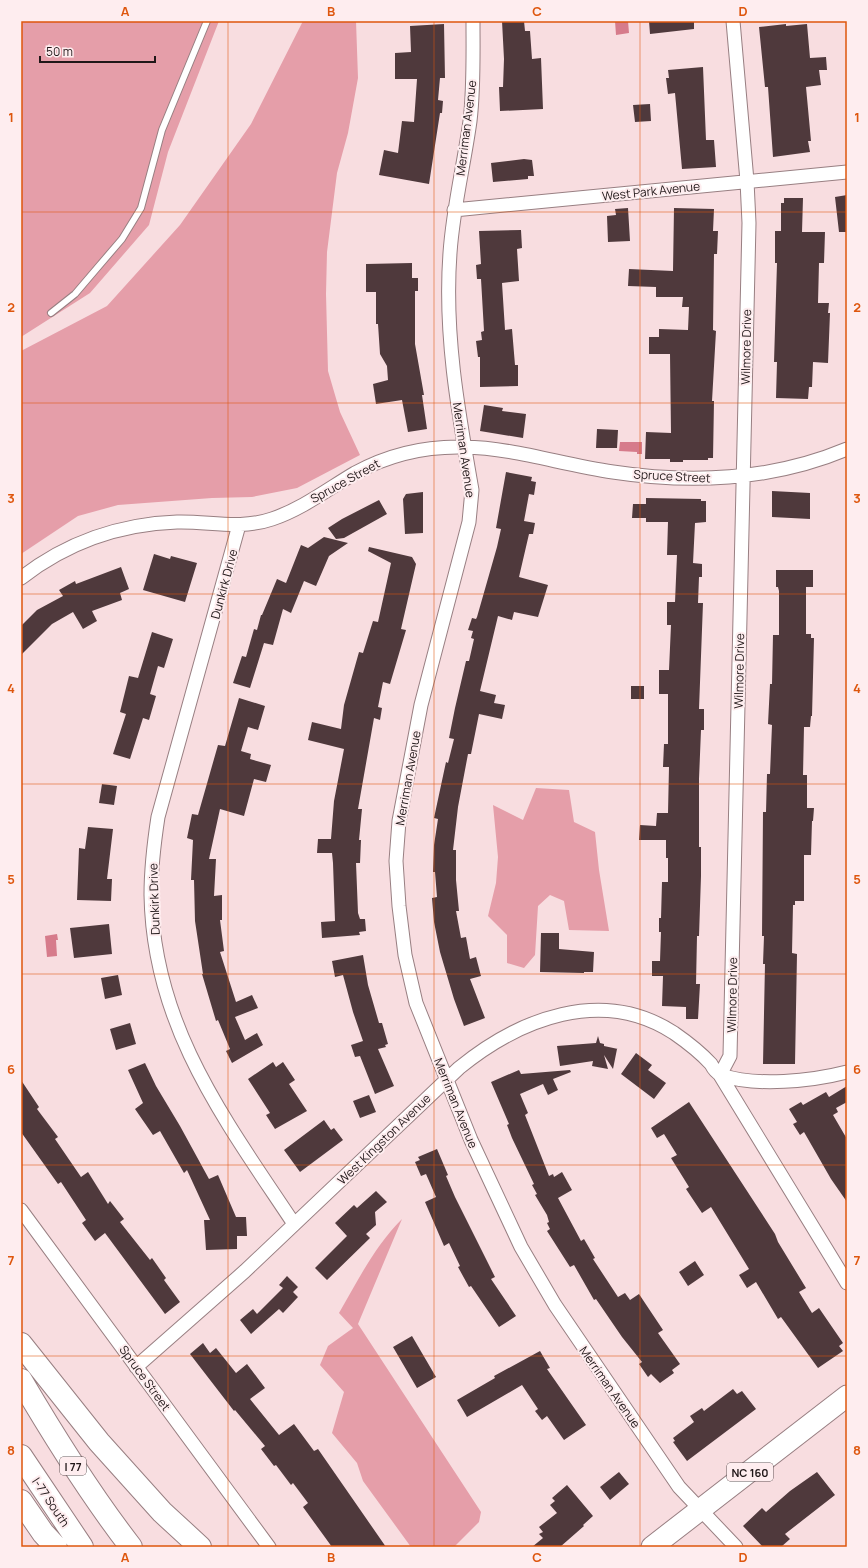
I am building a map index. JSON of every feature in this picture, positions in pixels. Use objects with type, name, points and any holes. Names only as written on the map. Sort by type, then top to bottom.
[{"type":"highway","points":[[21,1344],[99,1442],[162,1512],[200,1547]]},
{"type":"highway","name":"I 77","points":[[21,1380],[59,1445],[110,1520],[131,1547]]},
{"type":"highway","name":"I-77 South","points":[[21,1456],[82,1547]]},
{"type":"highway","points":[[21,1501],[43,1533],[56,1547]]},
{"type":"main road","name":"NC 160","points":[[652,1547],[847,1396]]},
{"type":"street","name":"Merriman Avenue","points":[[473,21],[474,70],[470,120],[454,210],[450,253],[448,306],[452,366],[472,490],[469,522],[422,705],[402,801],[396,861],[399,906],[410,979],[416,1003],[471,1140],[506,1217],[555,1305],[672,1478],[700,1510],[736,1547]]},
{"type":"street","name":"Wilmore Drive","points":[[720,1074],[730,1056],[749,223],[748,181],[733,21]]},
{"type":"street","name":"West Park Avenue","points":[[454,210],[847,172]]},
{"type":"street","name":"Spruce Street","points":[[21,578],[52,556],[82,541],[108,532],[142,525],[177,522],[239,525],[271,520],[293,510],[357,472],[385,460],[428,449],[464,447],[494,449],[612,472],[661,478],[685,479],[744,476],[814,461],[847,449]]},
{"type":"street","name":"Dunkirk Drive","points":[[239,525],[158,817],[152,856],[151,896],[154,932],[162,979],[173,1015],[189,1055],[205,1087],[294,1224]]},
{"type":"street","name":"West Kingston Avenue","points":[[136,1367],[245,1271],[446,1080],[479,1053],[516,1030],[541,1020],[567,1013],[593,1010],[634,1016],[672,1032],[695,1049],[720,1074]]},
{"type":"street","points":[[720,1074],[772,1081],[822,1078],[847,1072]]},
{"type":"street","points":[[720,1074],[847,1283]]},
{"type":"street","name":"Spruce Street","points":[[21,1210],[269,1547]]},
{"type":"lane","points":[[51,313],[75,294],[122,239],[141,208],[162,130],[207,21]]},
{"type":"shaded area","points":[[21,21],[219,21],[168,152],[149,225],[90,293],[21,337]]},
{"type":"shaded area","points":[[303,21],[356,21],[358,78],[348,133],[337,173],[327,252],[326,294],[328,371],[340,412],[360,455],[297,488],[252,497],[212,498],[118,505],[78,516],[21,554],[21,351],[107,306],[180,225],[251,124]]},
{"type":"shaded area","points":[[615,21],[628,21],[629,33],[616,35]]},
{"type":"shaded area","points":[[620,442],[642,442],[642,454],[637,454],[637,452],[619,451]]},
{"type":"shaded area","points":[[536,788],[569,790],[574,822],[595,832],[599,870],[609,931],[569,930],[564,901],[550,895],[538,906],[535,955],[524,968],[507,963],[507,935],[488,916],[496,883],[498,857],[493,805],[523,820]]},
{"type":"shaded area","points":[[57,934],[57,956],[47,957],[45,936]]},
{"type":"shaded area","points":[[402,1219],[358,1324],[481,1512],[479,1522],[454,1547],[411,1547],[363,1481],[357,1463],[332,1433],[344,1392],[320,1365],[328,1346],[353,1328],[339,1313],[383,1240]]},
{"type":"building","points":[[502,21],[524,21],[525,31],[530,31],[532,59],[541,58],[543,109],[500,111],[499,87],[503,87],[504,59]]},
{"type":"building","points":[[649,21],[694,21],[694,29],[650,34]]},
{"type":"building","points":[[444,24],[445,78],[440,78],[438,100],[443,101],[442,113],[440,113],[429,184],[379,175],[384,150],[398,153],[402,121],[414,122],[417,79],[395,79],[395,53],[411,52],[410,26]]},
{"type":"building","points":[[786,24],[786,26],[807,24],[810,58],[826,57],[827,70],[819,70],[821,85],[806,87],[811,141],[808,141],[810,152],[773,157],[768,87],[765,87],[759,27]]},
{"type":"building","points":[[703,67],[706,140],[714,140],[716,167],[682,169],[675,93],[668,94],[666,78],[669,78],[668,70]]},
{"type":"building","points":[[650,104],[651,121],[635,122],[633,105]]},
{"type":"building","points":[[524,159],[532,160],[534,176],[528,176],[528,179],[493,182],[491,163]]},
{"type":"building","points":[[847,195],[847,232],[839,232],[835,197]]},
{"type":"building","points":[[784,198],[803,198],[802,232],[825,232],[824,263],[819,263],[818,303],[829,303],[828,363],[813,362],[812,387],[809,387],[808,399],[776,398],[777,362],[774,362],[777,263],[775,263],[775,231],[781,231],[781,203],[784,203]]},
{"type":"building","points":[[628,208],[630,241],[608,242],[607,216],[616,215],[615,209]]},
{"type":"building","points":[[674,208],[714,209],[713,231],[718,231],[717,254],[714,254],[713,330],[716,331],[712,401],[714,401],[713,458],[708,458],[708,460],[683,460],[683,462],[670,462],[670,459],[645,459],[646,432],[671,433],[670,354],[649,354],[649,337],[659,337],[659,329],[688,330],[689,307],[682,307],[683,297],[656,297],[656,287],[628,286],[629,269],[673,271]]},
{"type":"building","points":[[521,230],[522,248],[517,249],[519,281],[502,283],[505,330],[512,329],[515,365],[518,365],[518,386],[480,387],[480,357],[478,357],[476,341],[482,340],[481,332],[484,331],[481,279],[477,279],[476,265],[481,264],[479,231]]},
{"type":"building","points":[[412,263],[412,278],[418,278],[418,291],[415,291],[415,344],[424,395],[422,395],[427,429],[408,432],[402,400],[376,404],[373,384],[388,380],[387,366],[380,354],[378,324],[376,324],[376,292],[366,292],[366,264]]},
{"type":"building","points":[[484,405],[503,408],[502,411],[526,414],[523,438],[480,431]]},
{"type":"building","points":[[597,429],[618,430],[617,448],[596,448]]},
{"type":"building","points":[[506,472],[532,477],[531,481],[536,482],[534,495],[529,494],[524,521],[535,523],[533,534],[529,534],[519,577],[548,585],[538,617],[514,612],[512,620],[498,616],[480,691],[496,695],[494,703],[505,705],[502,719],[479,714],[471,754],[468,754],[458,807],[453,850],[456,850],[456,880],[459,911],[456,911],[461,938],[466,937],[470,959],[476,957],[481,976],[470,979],[485,1018],[464,1026],[440,952],[434,922],[432,898],[437,897],[435,872],[433,872],[434,845],[438,819],[434,818],[446,762],[448,763],[454,739],[449,738],[455,708],[466,661],[469,661],[474,639],[471,638],[473,631],[468,630],[472,618],[476,619],[477,617],[501,529],[496,528]]},
{"type":"building","points":[[772,491],[810,493],[810,519],[772,517]]},
{"type":"building","points":[[423,492],[423,533],[405,534],[403,499],[406,494]]},
{"type":"building","points":[[646,498],[701,499],[701,501],[706,501],[706,522],[695,523],[693,563],[702,564],[702,577],[699,577],[698,603],[703,603],[699,709],[704,709],[704,730],[701,730],[699,779],[699,847],[701,847],[701,876],[699,936],[697,936],[696,984],[700,984],[698,1019],[686,1019],[686,1007],[662,1006],[663,976],[652,976],[652,961],[660,961],[661,932],[659,932],[659,918],[661,918],[662,882],[668,882],[668,858],[666,858],[666,840],[639,840],[640,825],[656,826],[657,813],[668,813],[669,767],[663,767],[664,744],[668,744],[668,694],[659,694],[659,670],[669,670],[671,625],[667,625],[667,602],[675,602],[677,555],[667,555],[668,522],[646,522],[646,518],[632,518],[633,504],[646,504]]},
{"type":"building","points":[[379,500],[387,514],[344,538],[336,539],[328,528],[342,519]]},
{"type":"building","points":[[324,537],[348,543],[329,556],[316,586],[304,581],[291,613],[283,609],[273,645],[264,643],[250,688],[233,683],[242,656],[246,657],[254,629],[257,630],[261,615],[277,579],[286,583],[301,545],[308,548]]},
{"type":"building","points":[[369,547],[412,557],[416,564],[401,629],[406,630],[390,684],[383,682],[378,707],[382,708],[380,720],[374,718],[358,809],[362,809],[359,840],[361,840],[360,863],[356,863],[358,913],[360,919],[365,919],[366,931],[359,932],[360,935],[322,938],[321,922],[335,921],[333,863],[332,853],[317,853],[318,839],[331,839],[334,801],[344,749],[308,740],[312,722],[341,729],[344,705],[359,652],[363,653],[373,621],[378,622],[391,563],[368,551]]},
{"type":"building","points":[[154,554],[170,559],[171,556],[197,563],[185,602],[143,590]]},
{"type":"building","points":[[121,567],[129,589],[120,593],[122,600],[92,611],[97,621],[83,629],[73,612],[52,624],[21,655],[21,626],[37,610],[63,596],[59,590],[75,581],[76,584]]},
{"type":"building","points":[[776,570],[813,570],[813,587],[806,587],[806,634],[811,634],[811,638],[814,638],[812,716],[810,727],[804,727],[803,775],[807,775],[807,808],[814,808],[811,855],[804,855],[804,901],[795,901],[795,905],[793,905],[792,953],[797,954],[795,1064],[763,1064],[765,964],[763,964],[764,936],[762,936],[763,812],[766,812],[767,774],[770,774],[772,725],[768,724],[770,684],[772,684],[773,635],[779,635],[779,591],[778,587],[776,587]]},
{"type":"building","points":[[152,632],[173,639],[164,668],[158,666],[150,694],[156,696],[149,720],[143,718],[130,759],[113,754],[126,714],[120,712],[129,676],[138,678]]},
{"type":"building","points":[[631,686],[644,686],[644,699],[631,699]]},
{"type":"building","points":[[239,698],[265,706],[258,730],[248,727],[241,751],[251,754],[250,759],[271,765],[266,782],[254,779],[244,816],[220,809],[209,859],[216,859],[214,896],[222,895],[222,920],[220,920],[224,951],[220,952],[236,1002],[252,995],[258,1008],[235,1017],[245,1040],[257,1033],[263,1045],[232,1063],[226,1051],[230,1049],[218,1020],[216,1021],[202,974],[195,921],[194,880],[191,880],[193,840],[187,838],[192,814],[198,815],[218,745],[225,746]]},
{"type":"building","points":[[102,784],[117,786],[114,805],[99,803]]},
{"type":"building","points":[[88,827],[113,829],[107,879],[112,879],[111,901],[77,900],[79,848],[85,849]]},
{"type":"building","points":[[109,924],[112,954],[74,958],[70,928]]},
{"type":"building","points":[[541,933],[559,933],[559,949],[594,952],[593,972],[540,972]]},
{"type":"building","points":[[363,955],[368,985],[379,1023],[382,1023],[388,1044],[385,1045],[386,1047],[378,1049],[394,1086],[375,1094],[360,1056],[355,1057],[351,1045],[363,1041],[343,975],[335,977],[332,961]]},
{"type":"building","points":[[118,975],[122,995],[105,999],[101,978]]},
{"type":"building","points":[[130,1023],[136,1044],[116,1050],[110,1029]]},
{"type":"building","points":[[598,1036],[600,1043],[604,1044],[604,1046],[618,1049],[613,1069],[604,1055],[608,1069],[592,1066],[593,1061],[560,1066],[557,1046],[596,1043]]},
{"type":"building","points":[[636,1053],[652,1065],[648,1070],[666,1083],[654,1099],[621,1074]]},
{"type":"building","points":[[273,1062],[276,1067],[283,1062],[295,1080],[289,1084],[307,1111],[275,1129],[266,1115],[270,1113],[248,1079]]},
{"type":"building","points":[[145,1063],[156,1086],[209,1179],[218,1175],[236,1217],[246,1217],[247,1236],[237,1236],[237,1249],[206,1250],[204,1220],[210,1220],[187,1170],[184,1173],[160,1131],[153,1135],[135,1109],[143,1103],[128,1070]]},
{"type":"building","points":[[519,1070],[521,1074],[570,1070],[571,1072],[553,1079],[558,1090],[548,1095],[543,1084],[520,1094],[528,1113],[525,1115],[549,1176],[553,1174],[554,1177],[562,1172],[572,1190],[558,1198],[581,1241],[584,1239],[595,1258],[593,1259],[618,1297],[625,1293],[630,1300],[639,1294],[663,1330],[658,1333],[680,1364],[672,1370],[674,1373],[660,1383],[651,1374],[648,1377],[639,1364],[642,1362],[622,1337],[596,1299],[594,1300],[574,1265],[570,1267],[547,1231],[550,1229],[547,1223],[549,1222],[547,1215],[535,1195],[537,1194],[532,1185],[534,1184],[512,1138],[507,1125],[509,1124],[491,1082]]},
{"type":"building","points":[[21,1080],[39,1107],[37,1109],[58,1137],[55,1139],[81,1177],[88,1172],[108,1204],[110,1201],[124,1219],[120,1222],[150,1260],[152,1258],[166,1278],[164,1280],[180,1302],[165,1314],[105,1233],[95,1241],[82,1223],[86,1220],[61,1182],[58,1184],[21,1132]]},
{"type":"building","points":[[847,1086],[847,1102],[836,1108],[838,1112],[833,1115],[847,1139],[847,1202],[831,1179],[804,1132],[800,1135],[793,1124],[797,1122],[789,1109],[801,1102],[803,1105],[826,1092],[829,1097]]},
{"type":"building","points":[[369,1095],[376,1112],[360,1118],[353,1101]]},
{"type":"building","points":[[689,1102],[775,1234],[778,1242],[806,1288],[799,1292],[812,1313],[819,1308],[843,1343],[839,1346],[843,1351],[818,1368],[781,1317],[778,1319],[756,1282],[747,1288],[739,1275],[749,1269],[711,1207],[702,1213],[686,1189],[689,1187],[671,1158],[677,1155],[664,1134],[657,1138],[651,1128]]},
{"type":"building","points":[[324,1120],[331,1130],[334,1128],[343,1140],[300,1172],[284,1150]]},
{"type":"building","points":[[437,1149],[455,1197],[495,1277],[491,1279],[516,1316],[499,1327],[471,1286],[469,1287],[458,1267],[460,1266],[449,1243],[444,1246],[425,1202],[436,1197],[426,1174],[421,1176],[415,1162],[420,1160],[418,1157]]},
{"type":"building","points":[[376,1191],[387,1202],[375,1212],[376,1225],[366,1234],[370,1238],[327,1280],[315,1268],[347,1236],[335,1223],[354,1205],[357,1208]]},
{"type":"building","points":[[695,1261],[704,1275],[688,1286],[679,1272]]},
{"type":"building","points":[[287,1276],[298,1287],[293,1292],[298,1297],[283,1313],[279,1309],[251,1334],[240,1320],[253,1309],[257,1314],[283,1288],[279,1285]]},
{"type":"building","points":[[412,1336],[436,1377],[417,1388],[393,1347]]},
{"type":"building","points":[[203,1343],[210,1353],[216,1348],[236,1373],[247,1364],[265,1388],[250,1399],[279,1435],[294,1424],[314,1451],[318,1449],[386,1547],[332,1547],[303,1507],[308,1503],[293,1483],[291,1485],[276,1465],[274,1466],[261,1449],[265,1446],[235,1410],[234,1411],[190,1354]]},
{"type":"building","points":[[540,1351],[550,1368],[547,1369],[586,1425],[564,1440],[547,1416],[542,1420],[535,1411],[538,1409],[522,1385],[467,1417],[457,1400],[495,1378],[494,1376]]},
{"type":"building","points":[[733,1389],[737,1394],[742,1391],[756,1409],[687,1461],[673,1442],[675,1441],[673,1438],[694,1422],[690,1416],[702,1408],[704,1411]]},
{"type":"building","points":[[619,1472],[629,1484],[610,1500],[600,1487]]},
{"type":"building","points":[[817,1472],[835,1495],[785,1534],[790,1539],[781,1547],[763,1547],[743,1526],[762,1508],[766,1512],[790,1491]]},
{"type":"building","points":[[567,1485],[593,1516],[560,1547],[532,1547],[543,1538],[539,1534],[543,1532],[539,1527],[557,1513],[550,1505],[555,1501],[552,1498]]}]
